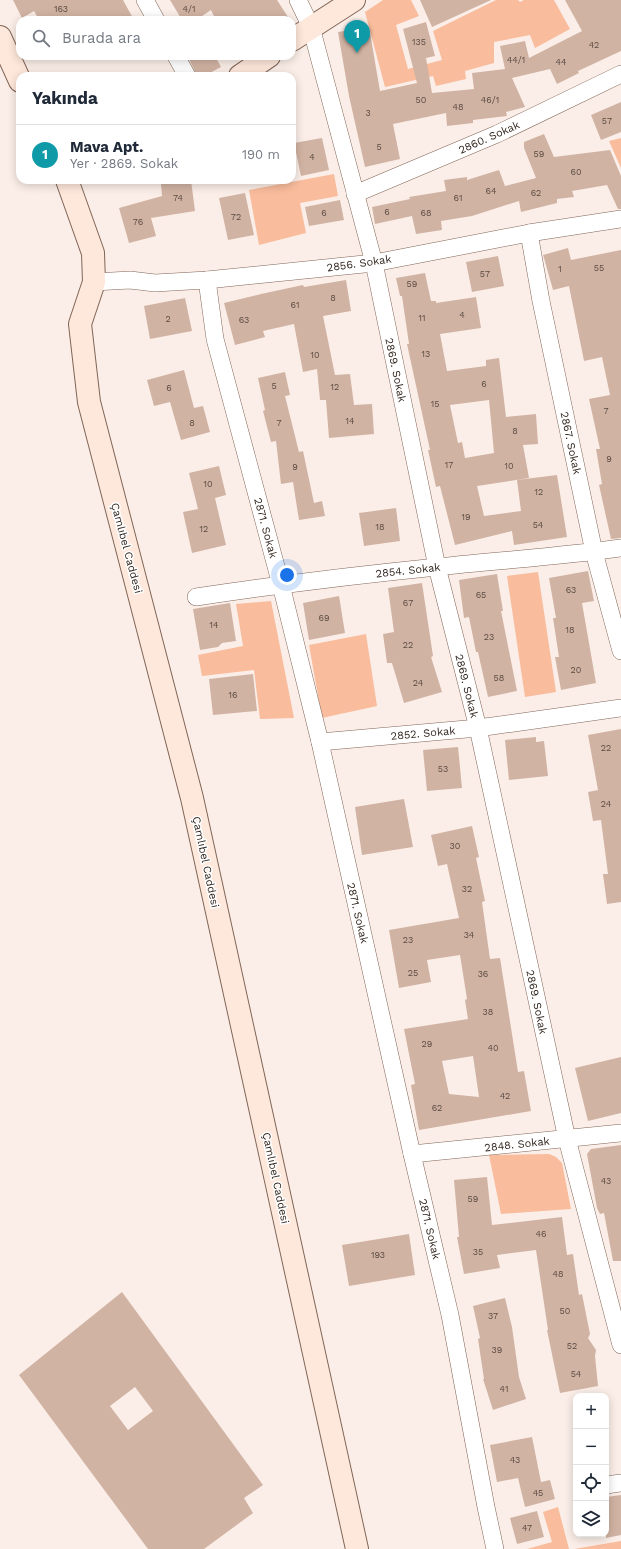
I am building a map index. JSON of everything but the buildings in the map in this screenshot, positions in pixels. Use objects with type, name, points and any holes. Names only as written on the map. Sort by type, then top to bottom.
[{"type":"street","points":[[144,0],[154,16]]},
{"type":"street","name":"2869. Sokak","points":[[298,0],[311,27],[374,263],[437,567],[478,728],[567,1139],[621,1345]]},
{"type":"street","points":[[296,37],[354,0]]},
{"type":"street","points":[[0,37],[16,72]]},
{"type":"street","points":[[178,60],[185,72]]},
{"type":"street","points":[[246,72],[263,60]]},
{"type":"street","name":"2860. Sokak","points":[[355,194],[497,134],[621,74]]},
{"type":"street","name":"Çamlıbel Caddesi","points":[[73,184],[94,253],[94,282],[80,324],[89,402],[192,798],[357,1549]]},
{"type":"street","name":"2856. Sokak","points":[[94,282],[130,280],[155,284],[374,263],[529,233],[621,219]]},
{"type":"street","name":"2867. Sokak","points":[[529,233],[541,301],[594,552],[621,651]]},
{"type":"street","name":"2871. Sokak","points":[[207,280],[215,339],[281,584],[320,742],[412,1154],[450,1315],[484,1499],[495,1549]]},
{"type":"street","name":"2854. Sokak","points":[[196,597],[281,584],[621,548]]},
{"type":"street","name":"2852. Sokak","points":[[320,742],[478,728],[621,708]]},
{"type":"street","name":"2848. Sokak","points":[[412,1154],[621,1133]]},
{"type":"street","points":[[609,1485],[621,1483]]},
{"type":"shaded area","points":[[383,0],[411,0],[419,16],[396,25],[408,69],[442,60],[433,31],[496,0],[518,0],[520,2],[524,0],[554,0],[570,29],[535,48],[530,35],[494,42],[494,63],[465,71],[466,79],[436,86],[433,76],[385,87],[365,12]]},
{"type":"shaded area","points":[[621,138],[621,168],[609,141]]},
{"type":"shaded area","points":[[334,174],[338,196],[300,203],[306,233],[259,245],[249,190],[281,184],[296,184],[296,181]]},
{"type":"shaded area","points":[[538,572],[556,692],[525,697],[507,576]]},
{"type":"shaded area","points":[[271,601],[294,718],[260,719],[254,670],[202,676],[198,655],[243,646],[236,604]]},
{"type":"shaded area","points":[[366,634],[377,706],[322,718],[309,645]]},
{"type":"shaded area","points":[[549,1154],[556,1157],[562,1163],[571,1209],[501,1214],[489,1155]]},
{"type":"shaded area","points":[[558,1507],[569,1549],[527,1549],[552,1542],[543,1512]]},
{"type":"shaded area","points":[[621,1541],[621,1549],[574,1549]]},
{"type":"place","name":"Mava Apt.","points":[[357,53]]}]
